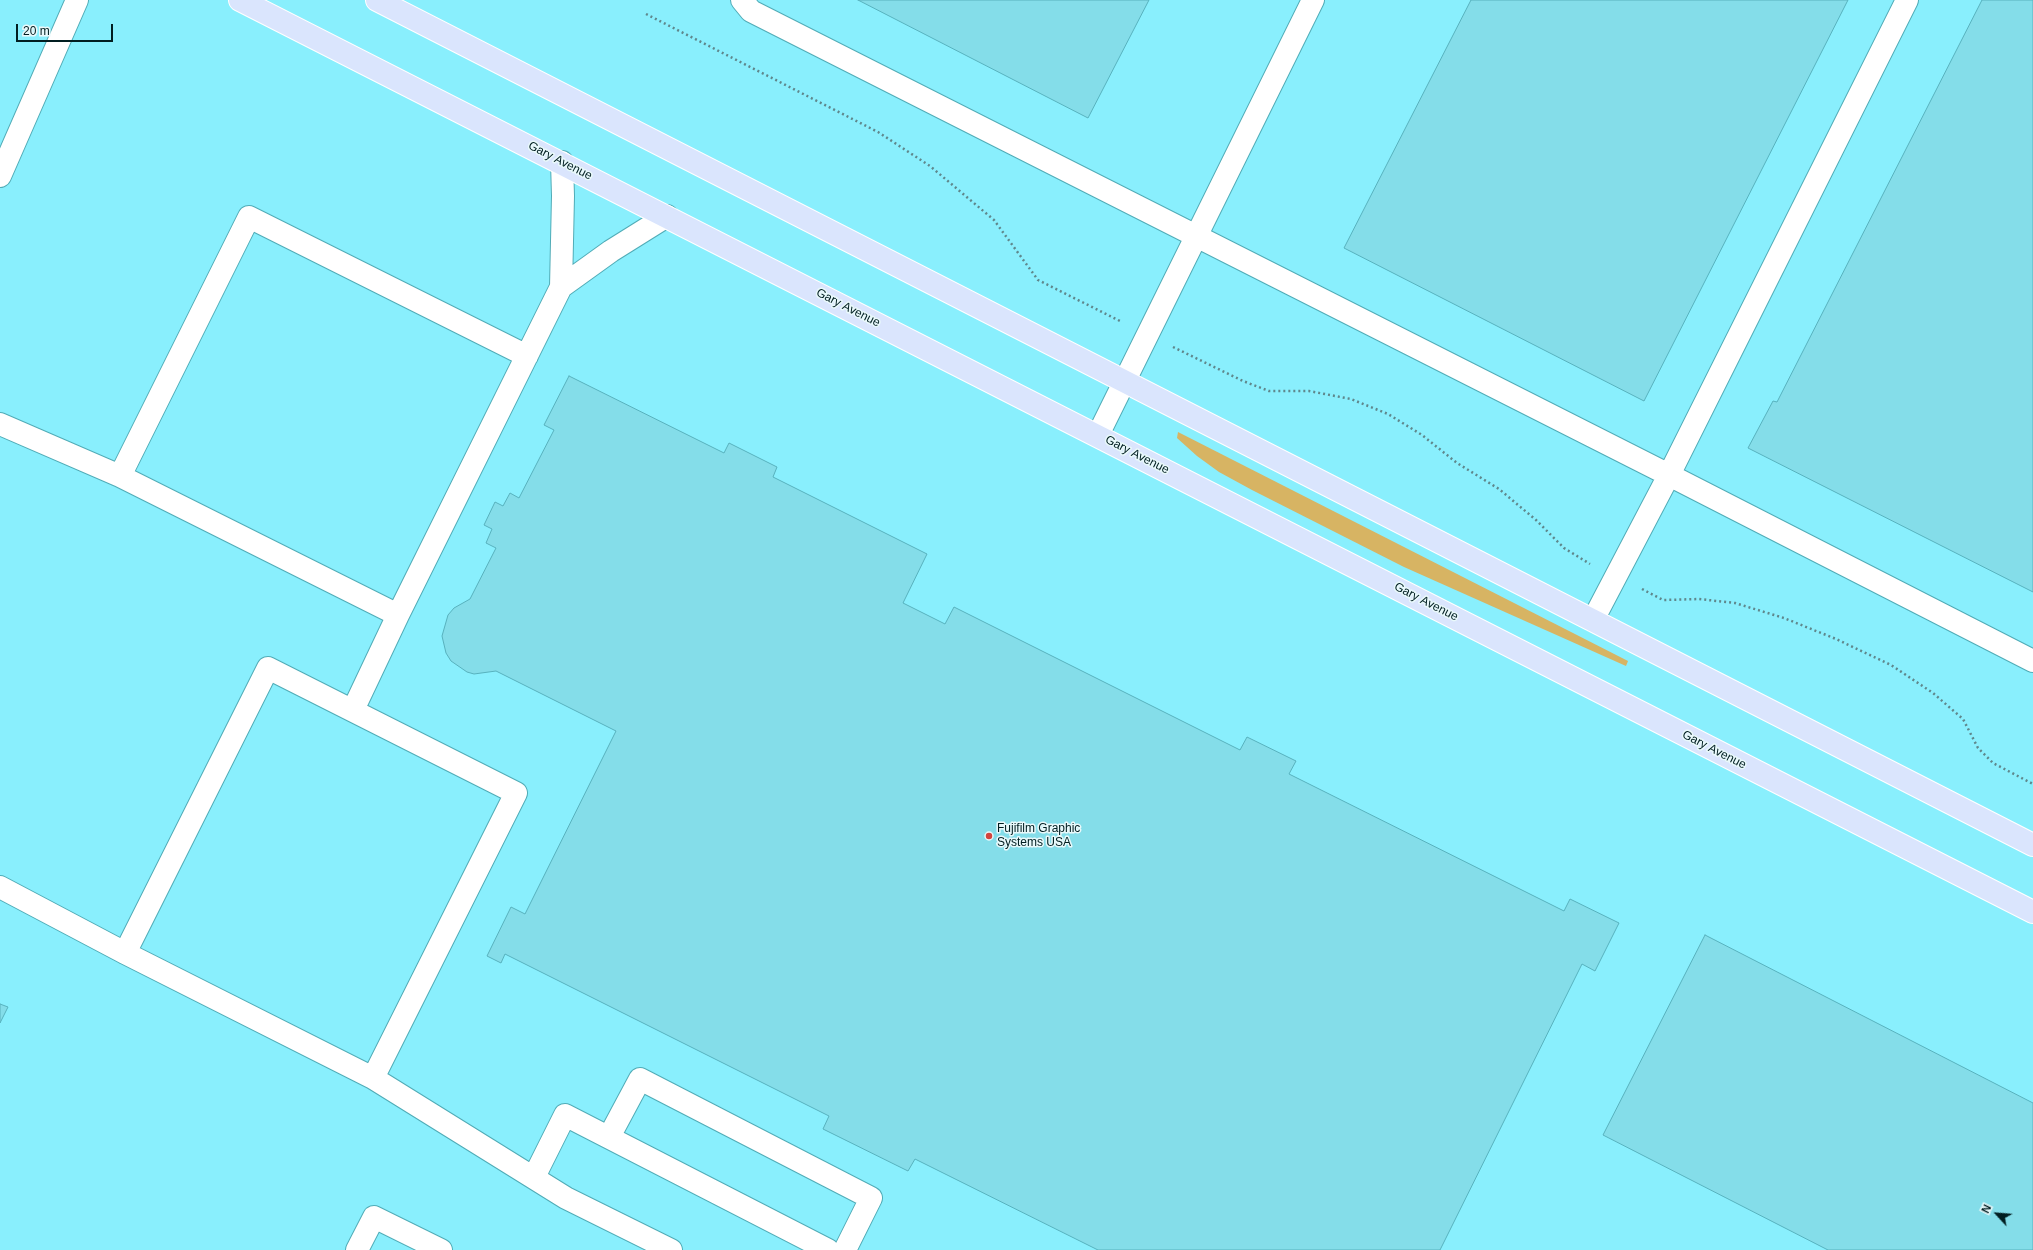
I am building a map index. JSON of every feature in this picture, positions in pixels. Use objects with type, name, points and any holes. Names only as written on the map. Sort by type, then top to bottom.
[{"type":"main road","name":"Gary Avenue","points":[[240,0],[562,162],[2033,912]]},
{"type":"main road","points":[[377,0],[2033,845]]},
{"type":"street","points":[[0,176],[77,0]]},
{"type":"street","points":[[742,0],[751,12],[1196,235],[2033,661]]},
{"type":"street","points":[[1098,435],[1313,0]]},
{"type":"street","points":[[1593,620],[1669,475],[1907,0]]},
{"type":"street","points":[[352,710],[561,286],[563,196],[562,162]]},
{"type":"street","points":[[561,286],[666,216]]},
{"type":"street","points":[[120,476],[249,217],[527,356]]},
{"type":"street","points":[[0,424],[120,476],[398,616]]},
{"type":"street","points":[[125,953],[268,668],[516,792],[373,1078]]},
{"type":"street","points":[[0,887],[125,953],[373,1078],[566,1198],[671,1250]]},
{"type":"street","points":[[610,1137],[640,1079],[871,1198],[845,1250]]},
{"type":"street","points":[[534,1177],[565,1114],[828,1250]]},
{"type":"street","points":[[357,1250],[374,1217],[441,1250]]},
{"type":"path","points":[[646,14],[878,132],[930,166],[994,220],[1038,280],[1091,307]]},
{"type":"path","points":[[1206,363],[1243,381],[1269,390],[1309,391],[1351,399],[1388,414],[1422,435],[1457,462],[1499,489],[1536,520],[1564,548],[1585,561]]},
{"type":"path","points":[[1653,595],[1663,600],[1699,599],[1735,603],[1784,618],[1836,639],[1891,665],[1933,693],[1963,719],[1978,748],[1993,763],[2033,784]]},
{"type":"shaded area","points":[[0,0],[2033,0],[2033,1250],[0,1250]]},
{"type":"shaded area","points":[[1178,432],[1628,661],[1626,666],[1404,567],[1252,490],[1219,472],[1197,456],[1177,438]]},
{"type":"building","points":[[858,0],[1149,0],[1088,118]]},
{"type":"building","points":[[1471,0],[1848,0],[1644,401],[1344,248]]},
{"type":"building","points":[[1982,0],[2033,0],[2033,592],[1748,448],[1773,401],[1777,402]]},
{"type":"building","name":"Fujifilm Graphic Systems USA","points":[[569,376],[724,453],[729,443],[777,467],[773,477],[927,554],[903,603],[945,624],[954,607],[1240,750],[1247,737],[1296,761],[1289,774],[1564,911],[1570,899],[1619,923],[1595,971],[1582,964],[1440,1250],[1098,1250],[915,1159],[908,1171],[823,1129],[829,1116],[505,954],[501,963],[487,956],[511,907],[525,914],[616,731],[496,671],[474,674],[467,672],[451,661],[446,653],[442,636],[448,615],[454,608],[470,599],[496,548],[486,543],[492,529],[484,525],[495,502],[503,506],[510,493],[519,498],[554,430],[544,425]]},
{"type":"building","points":[[1705,935],[2033,1103],[2033,1250],[1828,1250],[1603,1135]]},
{"type":"building","points":[[0,1004],[8,1007],[0,1023]]},
{"type":"place","name":"Fujifilm Graphic Systems USA","points":[[989,836]]}]
